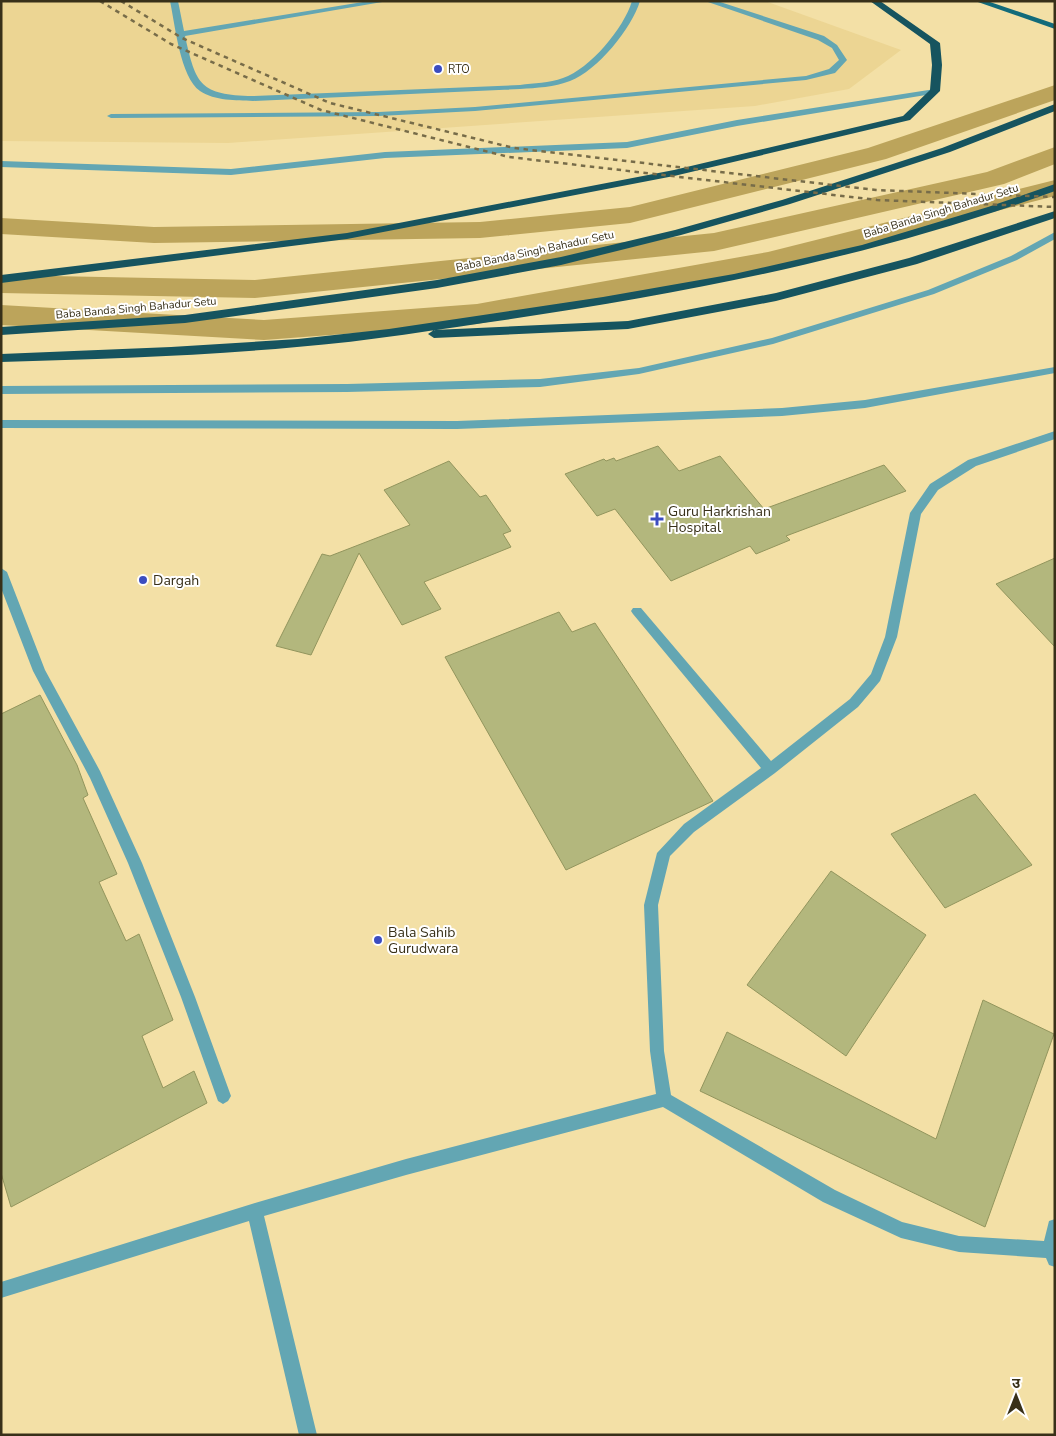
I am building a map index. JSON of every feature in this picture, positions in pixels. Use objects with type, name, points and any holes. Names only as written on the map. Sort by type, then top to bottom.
[{"type":"highway","points":[[1,280],[347,236],[674,172],[906,118],[935,91],[937,65],[935,43],[874,1]]},
{"type":"highway","name":"Baba Banda Singh Bahadur Setu","points":[[1,331],[185,319],[437,284],[561,261],[677,233],[786,202],[946,150],[1055,107]]},
{"type":"highway","name":"Baba Banda Singh Bahadur Setu","points":[[1,358],[190,350],[340,339],[614,300],[743,276],[856,249],[1003,207],[1055,187]]},
{"type":"highway","points":[[340,339],[628,325],[776,297],[913,261],[1055,214]]},
{"type":"main road","points":[[979,1],[1055,27]]},
{"type":"street","points":[[174,1],[190,75],[201,88],[234,97],[269,98],[520,87],[559,81],[573,77],[605,50],[631,14],[636,1]]},
{"type":"street","points":[[182,34],[384,1]]},
{"type":"street","points":[[111,116],[379,114],[475,109],[806,78],[827,74],[840,67],[843,60],[841,52],[833,44],[821,38],[709,1]]},
{"type":"street","points":[[1,164],[231,172],[375,156],[627,144],[737,123],[935,91]]},
{"type":"street","points":[[1,390],[346,388],[540,383],[639,371],[773,342],[931,292],[1014,258],[1055,235]]},
{"type":"street","points":[[1,424],[457,425],[782,412],[865,404],[1055,370]]},
{"type":"street","points":[[664,1099],[657,1051],[651,905],[664,853],[689,828],[770,769],[854,703],[876,677],[891,637],[916,513],[934,487],[972,463],[1055,435]]},
{"type":"street","points":[[1,572],[39,671],[95,776],[135,863],[188,997],[223,1096]]},
{"type":"street","points":[[637,611],[770,769]]},
{"type":"street","points":[[2,1288],[406,1167],[664,1099],[829,1196],[901,1230],[959,1244],[1053,1254],[1055,1227]]},
{"type":"street","points":[[254,1211],[308,1435]]},
{"type":"shaded area","name":"RTO","points":[[1,1],[765,1],[901,50],[849,89],[755,106],[228,143],[1,141]]},
{"type":"building","points":[[658,446],[679,471],[720,456],[764,509],[884,465],[906,491],[786,536],[790,540],[756,554],[750,546],[671,581],[615,509],[597,516],[565,474],[604,459],[606,461],[614,458],[616,461]]},
{"type":"building","points":[[449,461],[480,497],[486,495],[511,531],[503,534],[511,547],[424,582],[441,609],[402,625],[359,553],[311,655],[276,646],[322,554],[330,556],[410,525],[384,490]]},
{"type":"building","points":[[1055,558],[1055,647],[996,584]]},
{"type":"building","points":[[559,612],[572,632],[595,623],[713,801],[566,870],[445,657]]},
{"type":"building","points":[[40,695],[77,765],[88,795],[83,798],[117,874],[99,882],[126,941],[139,934],[173,1020],[142,1036],[163,1088],[194,1071],[207,1103],[11,1207],[1,1173],[1,714]]},
{"type":"building","points":[[975,794],[1032,865],[945,908],[891,834]]},
{"type":"building","points":[[831,871],[926,935],[846,1056],[747,985]]},
{"type":"building","points":[[983,1000],[1054,1034],[985,1227],[700,1091],[727,1032],[936,1139]]},
{"type":"waterway","points":[[1,226],[154,235],[480,230],[630,215],[877,154],[1055,92]]},
{"type":"waterway","points":[[1,284],[255,289],[714,242],[995,178],[1055,155]]},
{"type":"waterway","points":[[1,315],[264,330],[477,314],[768,261],[1055,188]]},
{"type":"railway","points":[[100,1],[171,44],[321,110],[509,157],[877,200],[1055,207]]},
{"type":"railway","points":[[121,1],[182,38],[330,103],[514,148],[876,190],[1055,197]]},
{"type":"place","name":"RTO","points":[[438,69]]},
{"type":"place","name":"Guru Harkrishan Hospital","points":[[657,519]]},
{"type":"place","name":"Dargah","points":[[143,580]]},
{"type":"place","name":"Bala Sahib Gurudwara","points":[[378,940]]}]
